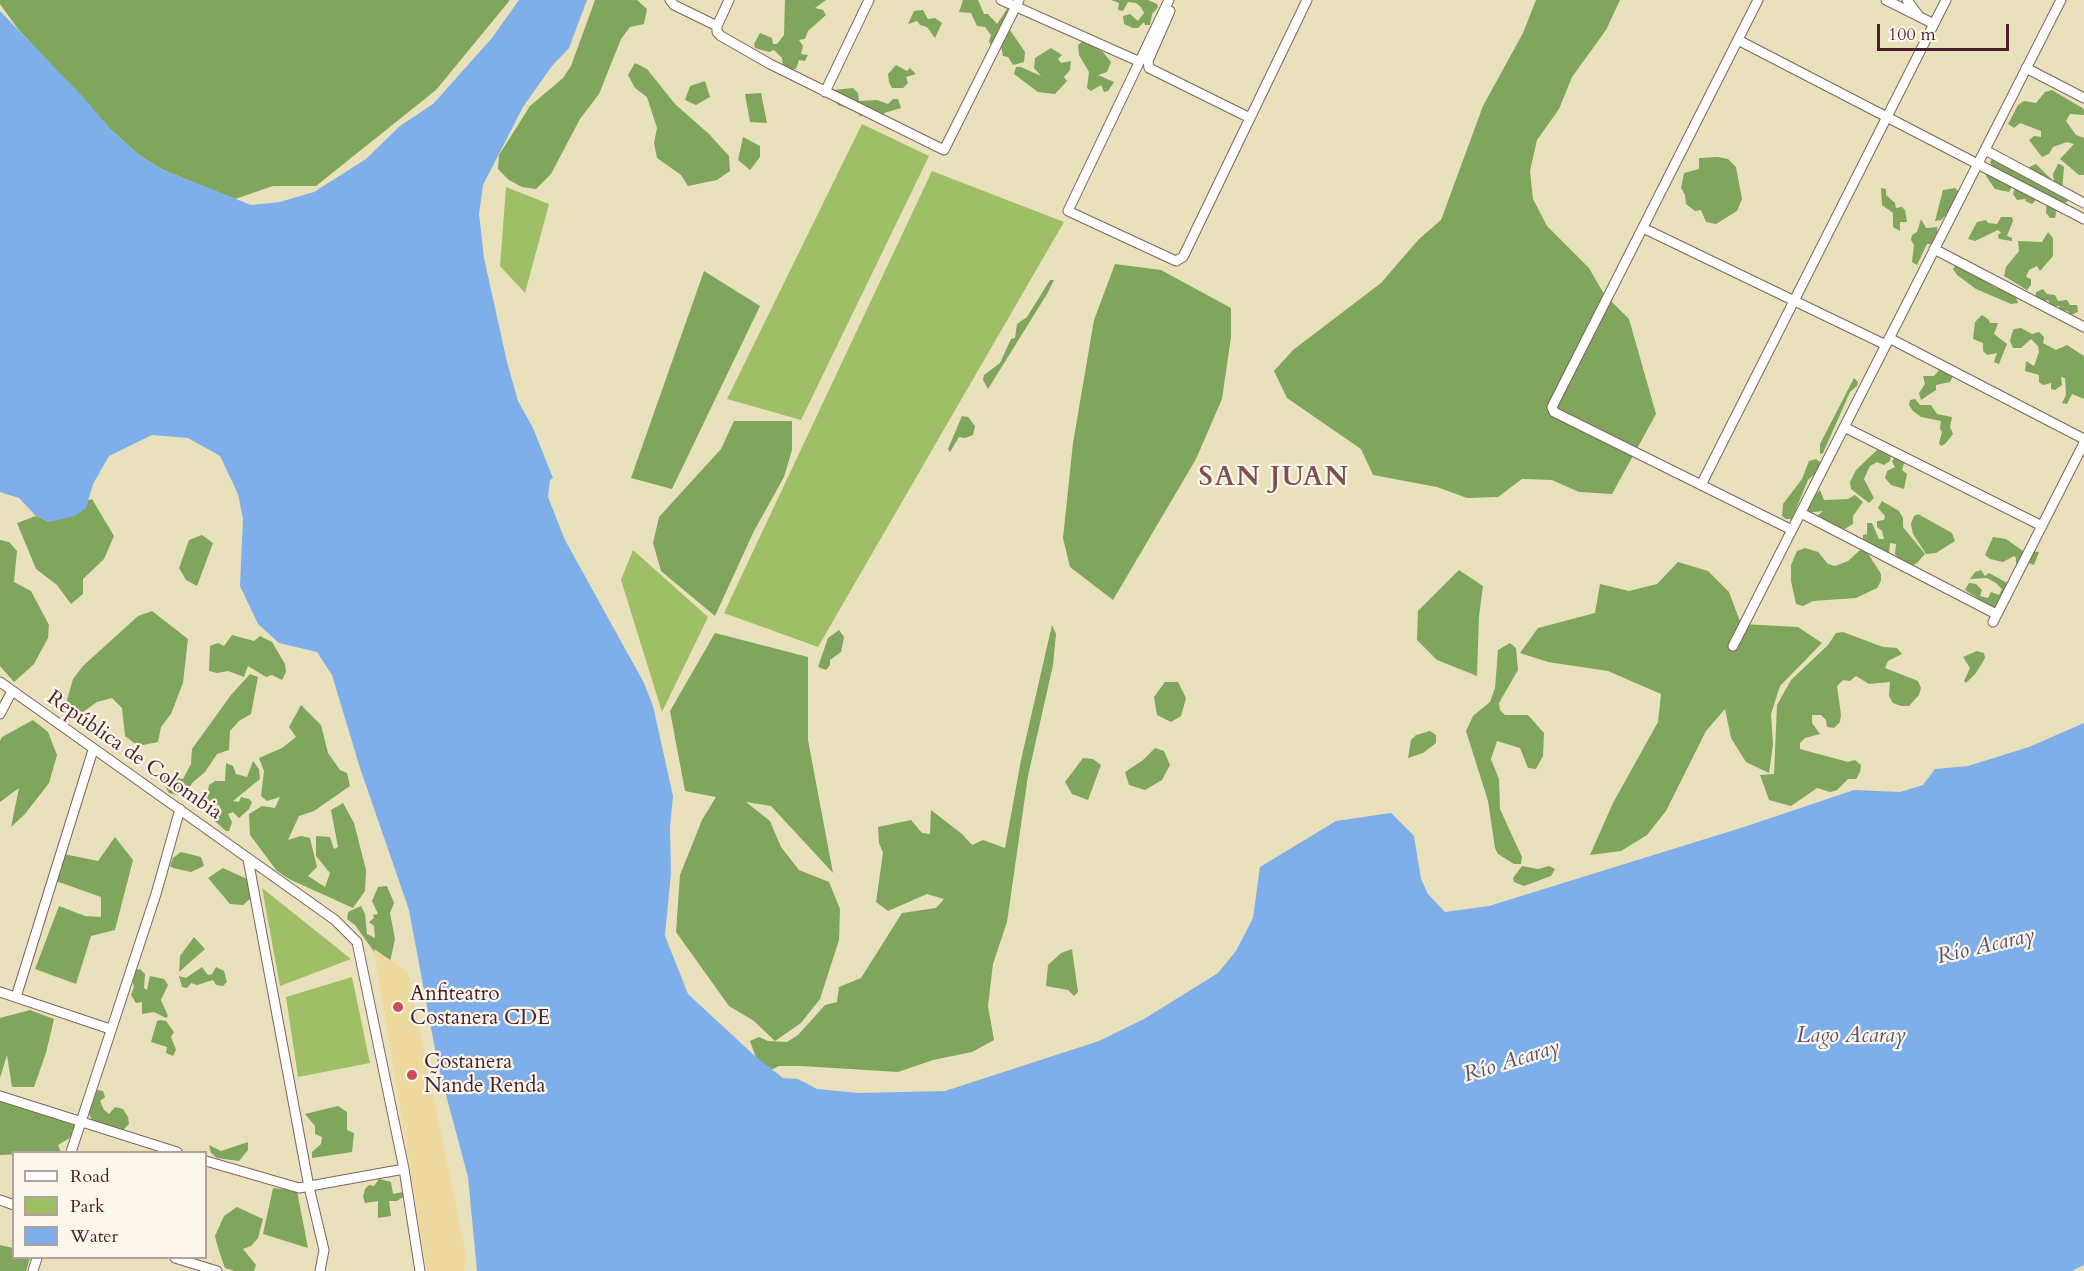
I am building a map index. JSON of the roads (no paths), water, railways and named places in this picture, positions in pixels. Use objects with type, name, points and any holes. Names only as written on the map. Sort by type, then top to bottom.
[{"type":"street","points":[[670,0],[674,5],[717,26]]},
{"type":"street","points":[[729,0],[717,26],[717,32],[721,36],[825,92],[944,150],[1018,4]]},
{"type":"street","points":[[825,92],[869,0]]},
{"type":"street","points":[[1001,0],[1018,4],[1138,62]]},
{"type":"street","points":[[1171,0],[1138,62],[1068,211],[1176,261],[1183,256],[1307,0]]},
{"type":"street","points":[[1171,0],[1148,61],[1149,68],[1250,118]]},
{"type":"street","points":[[1758,0],[1552,407],[1554,412],[1792,530]]},
{"type":"street","points":[[1886,0],[1934,24]]},
{"type":"street","points":[[1907,0],[1919,17]]},
{"type":"street","points":[[1701,485],[1946,0]]},
{"type":"street","points":[[1733,646],[2061,0]]},
{"type":"street","points":[[1738,40],[2084,219]]},
{"type":"street","points":[[2026,68],[2084,98]]},
{"type":"street","points":[[1984,150],[2084,203]]},
{"type":"street","points":[[1643,228],[1794,301],[1887,342],[2084,441],[1995,618],[1801,513]]},
{"type":"street","points":[[1934,249],[2084,327]]},
{"type":"street","points":[[1844,427],[2042,526]]},
{"type":"street","name":"República de Colombia","points":[[0,682],[335,920],[357,942],[404,1168],[420,1271]]},
{"type":"street","points":[[0,714],[12,691]]},
{"type":"street","points":[[16,997],[93,750]]},
{"type":"street","points":[[71,1151],[156,894],[180,809]]},
{"type":"street","points":[[248,859],[309,1187],[324,1250],[320,1271]]},
{"type":"street","points":[[0,992],[110,1029]]},
{"type":"street","points":[[0,1096],[174,1151]]},
{"type":"street","points":[[207,1161],[274,1183],[299,1188],[404,1168]]},
{"type":"street","points":[[181,1259],[217,1271]]},
{"type":"water","name":"Lago Acaray","points":[[519,0],[587,0],[569,48],[552,66],[523,107],[483,185],[479,214],[484,258],[507,362],[518,401],[533,428],[553,478],[550,480],[548,497],[565,540],[644,683],[653,706],[673,796],[670,827],[671,872],[665,936],[688,994],[756,1057],[783,1078],[798,1079],[817,1089],[859,1093],[945,1091],[1099,1041],[1144,1019],[1218,973],[1236,951],[1253,918],[1260,867],[1336,821],[1391,813],[1414,836],[1421,879],[1428,894],[1445,912],[1489,906],[1744,827],[1854,790],[1900,792],[1923,785],[1935,769],[1968,766],[2029,747],[2084,723],[2084,1265],[2072,1271],[477,1271],[468,1177],[438,1065],[409,910],[360,768],[332,675],[317,652],[279,643],[258,624],[240,586],[243,519],[238,494],[220,456],[188,438],[152,435],[109,456],[93,484],[86,508],[75,516],[49,522],[36,516],[19,498],[0,492],[0,11],[84,98],[110,129],[139,155],[163,170],[251,205],[280,202],[314,192],[366,159],[400,126],[433,104],[492,38]]},
{"type":"place","name":"Anfiteatro Costanera CDE","points":[[398,1007]]},
{"type":"place","name":"Costanera Ñande Renda","points":[[412,1075]]},
{"type":"district","name":"SAN JUAN","points":[[1274,479]]},
{"type":"water label","name":"Río Acaray","points":[[1986,947]]},
{"type":"water label","name":"Río Acaray","points":[[1512,1062]]}]
